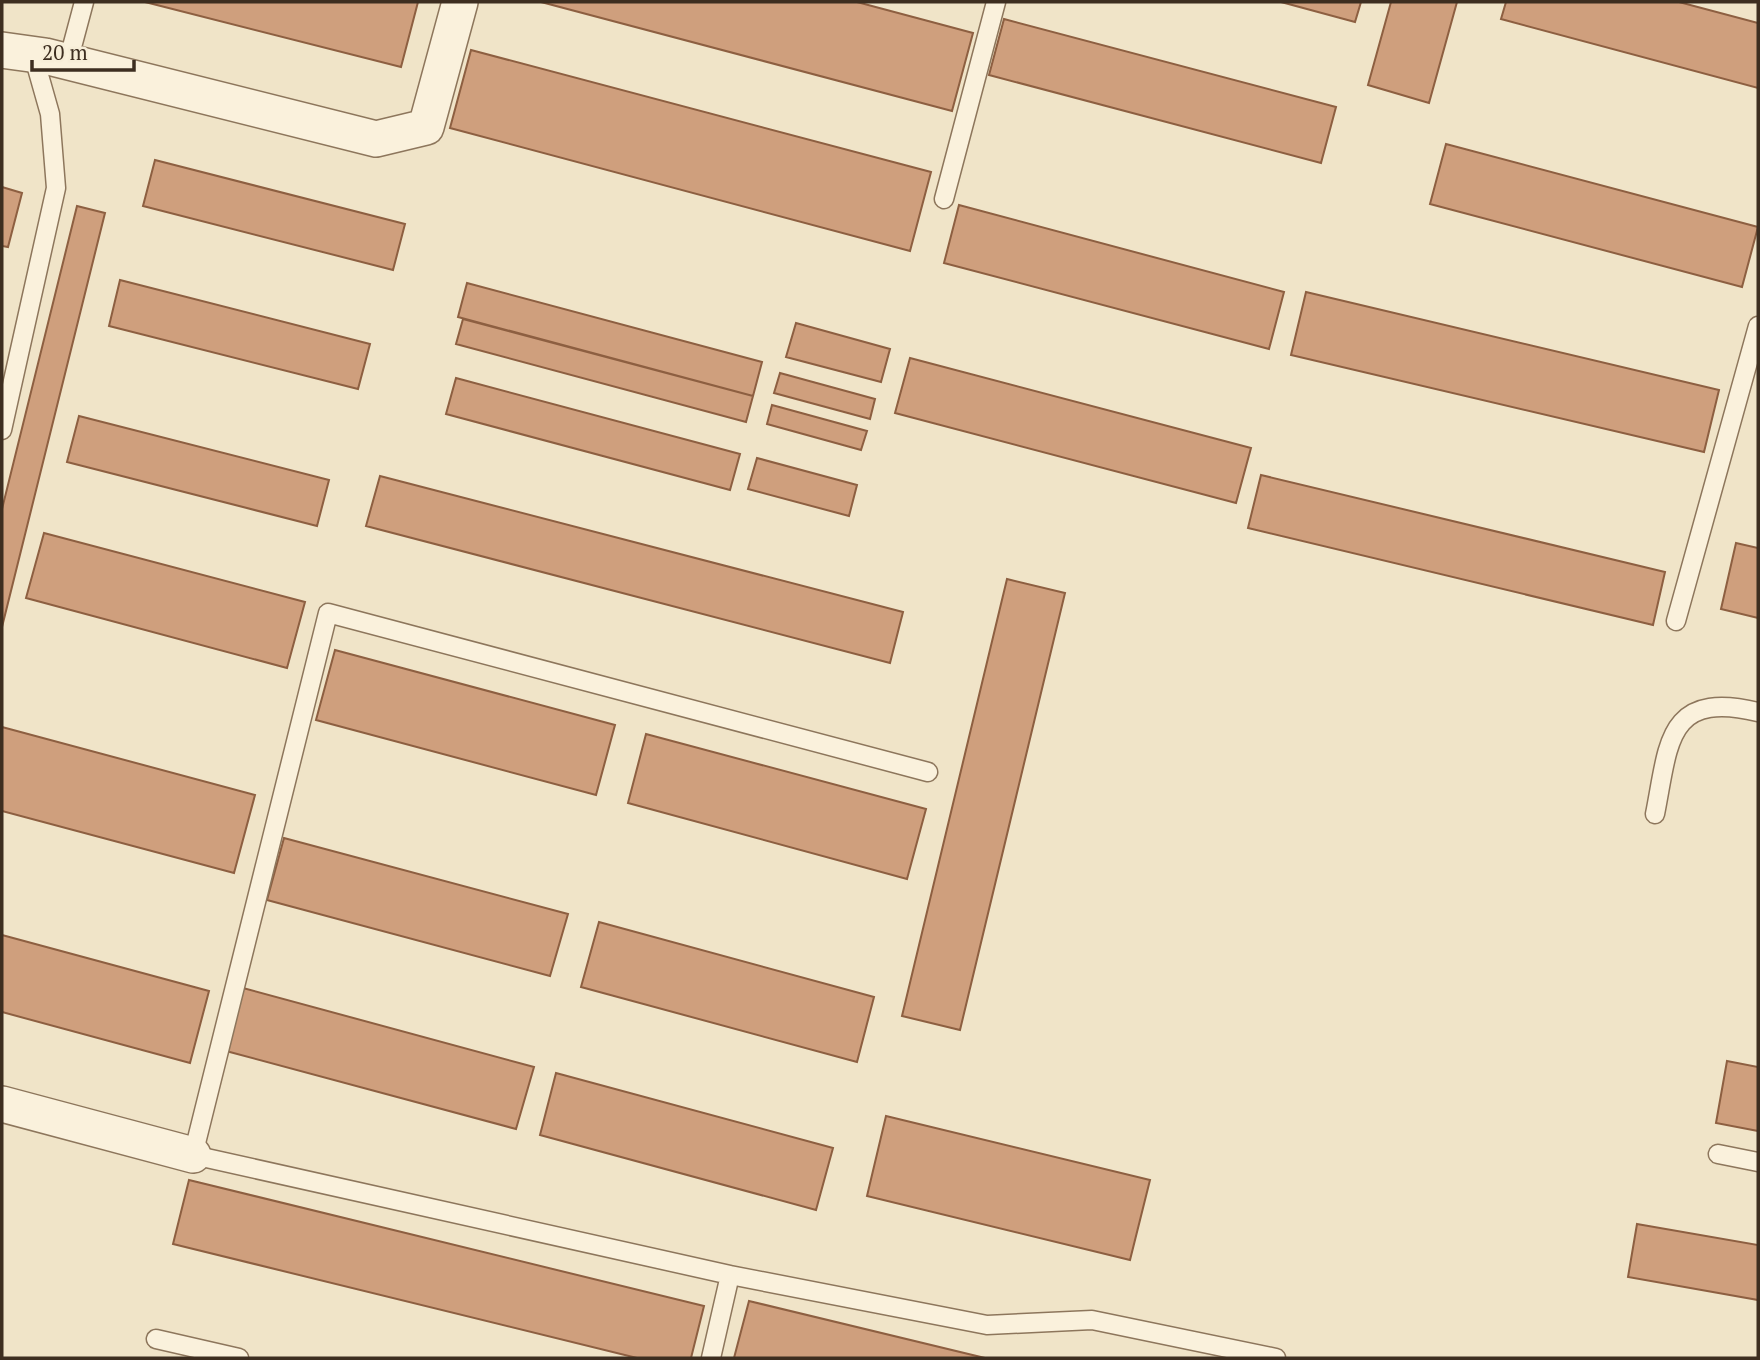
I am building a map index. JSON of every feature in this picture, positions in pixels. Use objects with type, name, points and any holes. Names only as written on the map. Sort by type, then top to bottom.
[{"type":"street","points":[[18,52],[376,139],[426,127],[460,2]]},
{"type":"street","points":[[2,1104],[192,1155]]},
{"type":"lane","points":[[68,62],[83,2]]},
{"type":"lane","points":[[944,199],[996,2]]},
{"type":"lane","points":[[2,430],[56,187],[50,114],[18,52]]},
{"type":"lane","points":[[1676,621],[1758,326]]},
{"type":"lane","points":[[928,772],[328,613],[192,1155],[730,1275],[987,1325],[1091,1320],[1276,1358]]},
{"type":"lane","points":[[1655,814],[1672,732],[1701,707],[1732,706],[1758,712]]},
{"type":"lane","points":[[1718,1154],[1758,1162]]},
{"type":"lane","points":[[710,1358],[730,1275]]},
{"type":"lane","points":[[156,1339],[239,1358]]},
{"type":"building","points":[[145,2],[418,2],[401,67]]},
{"type":"building","points":[[541,2],[857,2],[973,33],[952,111]]},
{"type":"building","points":[[1281,2],[1361,2],[1355,22]]},
{"type":"building","points":[[1391,2],[1457,2],[1429,103],[1368,85]]},
{"type":"building","points":[[1506,2],[1679,2],[1758,23],[1758,88],[1501,19]]},
{"type":"building","points":[[1004,19],[1336,107],[1321,163],[989,75]]},
{"type":"building","points":[[471,50],[931,172],[910,251],[450,128]]},
{"type":"building","points":[[1446,144],[1758,227],[1742,287],[1430,204]]},
{"type":"building","points":[[155,160],[405,224],[393,270],[143,206]]},
{"type":"building","points":[[2,187],[22,193],[8,247],[2,246]]},
{"type":"building","points":[[959,205],[1284,292],[1269,349],[944,263]]},
{"type":"building","points":[[77,206],[105,213],[2,627],[2,509]]},
{"type":"building","points":[[120,280],[370,344],[358,389],[109,326]]},
{"type":"building","points":[[467,283],[762,362],[753,396],[458,317]]},
{"type":"building","points":[[1306,292],[1719,390],[1704,452],[1291,355]]},
{"type":"building","points":[[463,319],[753,396],[746,422],[456,344]]},
{"type":"building","points":[[796,323],[890,349],[881,382],[786,357]]},
{"type":"building","points":[[910,358],[1251,448],[1236,503],[895,413]]},
{"type":"building","points":[[780,373],[875,399],[870,419],[774,393]]},
{"type":"building","points":[[456,378],[740,454],[730,490],[446,414]]},
{"type":"building","points":[[772,405],[867,431],[861,450],[767,424]]},
{"type":"building","points":[[79,416],[329,480],[317,526],[67,462]]},
{"type":"building","points":[[757,458],[857,485],[849,516],[748,489]]},
{"type":"building","points":[[1261,475],[1665,572],[1653,625],[1248,528]]},
{"type":"building","points":[[380,476],[903,612],[890,663],[366,526]]},
{"type":"building","points":[[44,533],[305,602],[287,668],[26,598]]},
{"type":"building","points":[[1736,543],[1758,548],[1758,618],[1721,609]]},
{"type":"building","points":[[1007,579],[1065,593],[960,1030],[902,1016]]},
{"type":"building","points":[[335,650],[615,725],[596,795],[316,720]]},
{"type":"building","points":[[2,727],[255,795],[234,873],[2,811]]},
{"type":"building","points":[[646,734],[926,809],[907,879],[628,803]]},
{"type":"building","points":[[284,838],[568,914],[550,976],[267,900]]},
{"type":"building","points":[[599,922],[874,997],[857,1062],[581,987]]},
{"type":"building","points":[[2,935],[209,991],[190,1063],[2,1012]]},
{"type":"building","points":[[243,988],[534,1067],[516,1129],[226,1051]]},
{"type":"building","points":[[1727,1061],[1758,1067],[1758,1131],[1716,1123]]},
{"type":"building","points":[[556,1073],[833,1148],[816,1210],[540,1135]]},
{"type":"building","points":[[886,1116],[1150,1180],[1130,1260],[867,1196]]},
{"type":"building","points":[[189,1180],[704,1306],[691,1358],[637,1358],[173,1244]]},
{"type":"building","points":[[1637,1224],[1758,1245],[1758,1300],[1628,1277]]},
{"type":"building","points":[[749,1301],[985,1358],[734,1358]]}]
